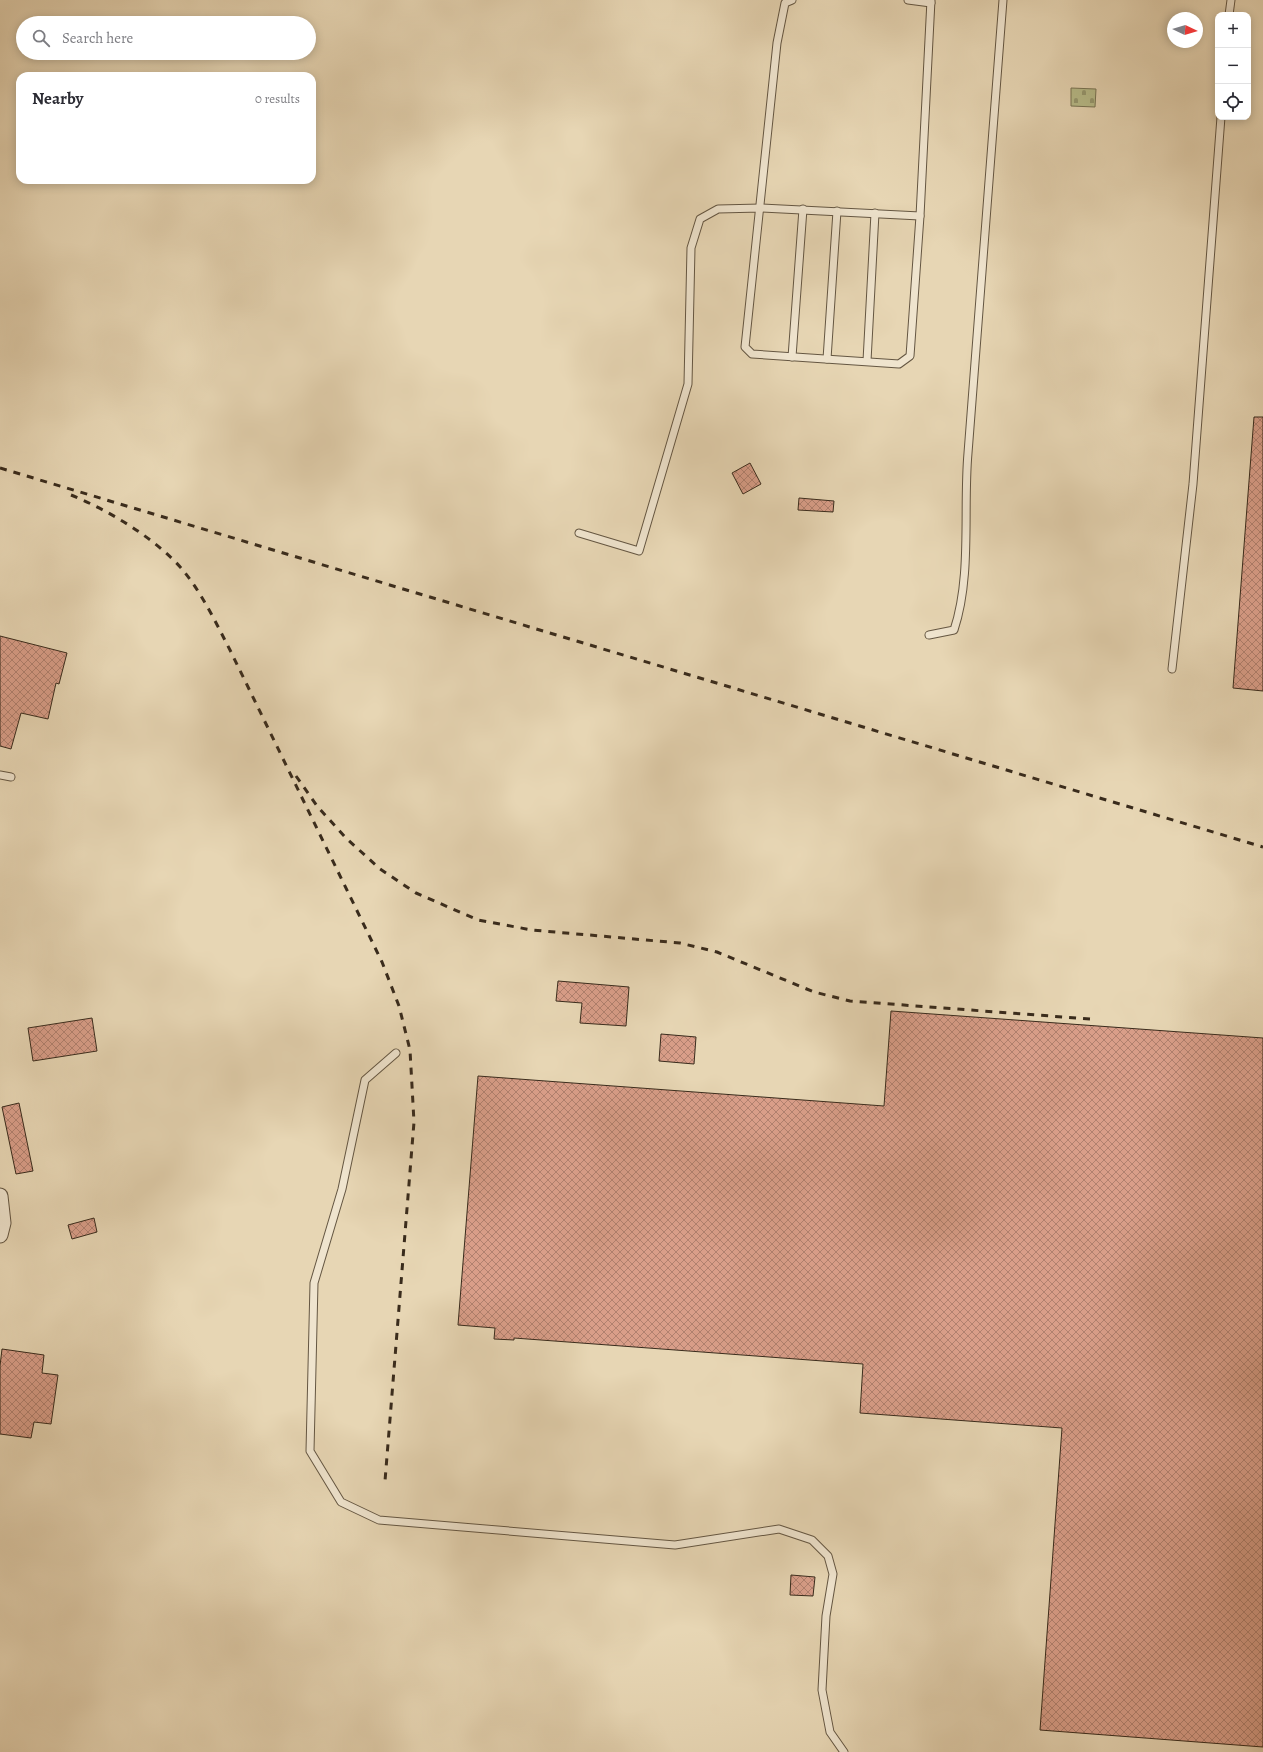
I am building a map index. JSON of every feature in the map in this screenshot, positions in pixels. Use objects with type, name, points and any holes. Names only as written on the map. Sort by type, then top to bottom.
[{"type":"street","points":[[0,1196],[3,1223],[0,1235]]},
{"type":"lane","points":[[792,0],[785,3],[776,43],[761,208],[745,346],[752,354],[899,364],[910,356],[920,216],[931,1],[908,0]]},
{"type":"lane","points":[[929,635],[954,630],[961,610],[967,456],[1003,0]]},
{"type":"lane","points":[[1229,12],[1230,0]]},
{"type":"lane","points":[[1172,669],[1193,484],[1221,120]]},
{"type":"lane","points":[[579,533],[639,551],[688,384],[691,248],[700,219],[718,209],[761,208],[920,216]]},
{"type":"lane","points":[[792,357],[803,209]]},
{"type":"lane","points":[[827,360],[837,211]]},
{"type":"lane","points":[[867,361],[875,213]]},
{"type":"lane","points":[[0,775],[11,777]]},
{"type":"lane","points":[[396,1053],[365,1080],[342,1190],[314,1282],[310,1451],[341,1502],[379,1520],[675,1546],[779,1529],[812,1540],[828,1556],[833,1574],[826,1616],[822,1690],[830,1732],[844,1752]]},
{"type":"green space","points":[[1071,88],[1096,89],[1095,107],[1071,106]]},
{"type":"building","points":[[1254,417],[1263,417],[1263,691],[1233,688]]},
{"type":"building","points":[[750,463],[761,484],[743,494],[732,473]]},
{"type":"building","points":[[799,498],[834,501],[833,512],[798,510]]},
{"type":"building","points":[[0,636],[67,653],[59,684],[56,683],[48,719],[21,713],[11,749],[0,746]]},
{"type":"building","points":[[558,981],[629,987],[626,1026],[580,1023],[582,1003],[556,1001]]},
{"type":"building","points":[[891,1011],[1263,1038],[1263,1747],[1040,1730],[1062,1428],[860,1413],[863,1364],[514,1338],[514,1340],[494,1339],[495,1328],[458,1325],[478,1076],[884,1106]]},
{"type":"building","points":[[92,1018],[97,1051],[33,1061],[28,1028]]},
{"type":"building","points":[[661,1034],[696,1037],[694,1064],[659,1061]]},
{"type":"building","points":[[19,1103],[33,1171],[16,1174],[2,1107]]},
{"type":"building","points":[[94,1218],[97,1232],[72,1239],[68,1225]]},
{"type":"building","points":[[2,1349],[44,1355],[42,1373],[58,1375],[51,1424],[34,1422],[31,1438],[0,1434],[0,1366]]},
{"type":"building","points":[[791,1575],[815,1577],[813,1596],[790,1595]]},
{"type":"railway","points":[[0,468],[1263,847]]},
{"type":"railway","points":[[71,495],[115,517],[145,536],[182,569],[196,588],[230,650],[382,962],[399,1006],[410,1050],[414,1122],[385,1481]]},
{"type":"railway","points":[[296,776],[317,806],[346,838],[380,869],[416,893],[478,920],[532,930],[680,943],[717,952],[814,992],[850,1001],[1090,1019]]}]
